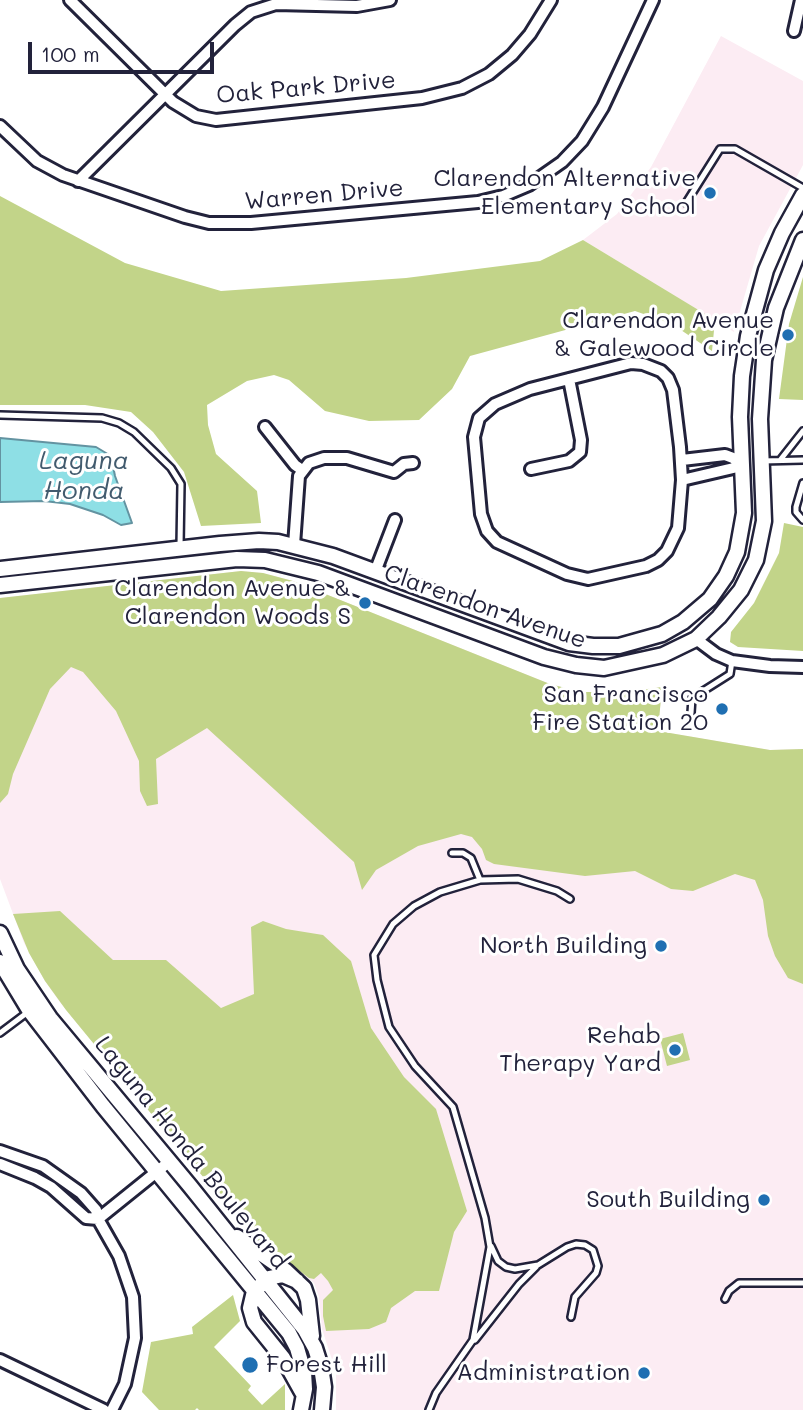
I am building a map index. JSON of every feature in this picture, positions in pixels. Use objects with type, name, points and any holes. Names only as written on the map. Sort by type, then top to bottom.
[{"type":"main road","name":"Clarendon Avenue","points":[[0,569],[259,541],[294,545],[569,643],[609,646],[651,638],[677,625],[701,607],[726,576],[739,547],[744,513],[741,390],[748,336],[766,270],[803,195]]},
{"type":"main road","name":"Clarendon Avenue","points":[[0,584],[237,559],[265,560],[291,565],[343,582],[544,657],[576,665],[604,668],[637,663],[663,655],[696,639],[727,609],[750,574],[762,534],[764,494],[760,433],[762,377],[769,331],[803,240]]},
{"type":"main road","points":[[760,433],[752,455],[742,466],[764,494]]},
{"type":"main road","points":[[343,582],[375,572],[394,601]]},
{"type":"main road","points":[[651,638],[696,639],[701,607]]},
{"type":"main road","name":"Laguna Honda Boulevard","points":[[0,933],[17,969],[43,1009],[298,1320],[315,1348],[323,1380],[322,1410]]},
{"type":"main road","name":"Laguna Honda Boulevard","points":[[0,962],[29,1010],[156,1172],[284,1326],[297,1348],[304,1372],[303,1404]]},
{"type":"main road","points":[[225,1230],[277,1264],[304,1289],[315,1348]]},
{"type":"main road","points":[[297,1281],[283,1275],[265,1280],[254,1291],[250,1308],[254,1322],[284,1358],[303,1404]]},
{"type":"street","name":"Oak Park Drive","points":[[71,0],[181,107],[196,116],[226,120],[448,93],[476,82],[512,55],[530,34],[551,0]]},
{"type":"street","points":[[78,181],[235,25],[256,9],[276,4],[358,6],[390,0]]},
{"type":"street","name":"Warren Drive","points":[[0,126],[37,161],[78,181],[185,217],[223,224],[464,204],[503,196],[529,186],[551,171],[582,141],[603,107],[653,0]]},
{"type":"street","points":[[794,31],[800,0]]},
{"type":"street","points":[[631,363],[643,364],[668,378],[673,390],[682,460],[678,528],[671,546],[657,560],[601,578],[582,578],[514,551],[494,539],[484,525],[481,514],[474,437],[477,422],[486,410],[508,398],[569,379],[631,363]]},
{"type":"street","points":[[531,468],[569,461],[580,452],[580,437],[569,379]]},
{"type":"street","points":[[265,427],[302,470]]},
{"type":"street","points":[[682,460],[725,455],[742,466],[682,480]]},
{"type":"street","points":[[294,545],[299,476],[313,461],[333,458],[360,461],[394,472],[404,464],[414,463]]},
{"type":"street","name":"Clarendon Avenue","points":[[375,572],[395,520]]},
{"type":"street","points":[[696,639],[716,654],[733,661],[803,667]]},
{"type":"street","points":[[0,1151],[33,1161],[81,1193],[96,1209],[98,1219],[119,1256],[132,1297],[135,1338],[125,1384],[112,1410]]},
{"type":"street","points":[[0,1164],[51,1187],[86,1218],[98,1219],[170,1161]]},
{"type":"street","points":[[0,1360],[104,1410]]},
{"type":"lane","points":[[686,203],[720,149],[735,149],[803,188]]},
{"type":"lane","points":[[0,415],[102,418],[119,423],[134,432],[171,468],[181,484],[180,549]]},
{"type":"lane","points":[[781,460],[803,431]]},
{"type":"lane","points":[[762,461],[803,460]]},
{"type":"lane","points":[[803,483],[796,507],[796,512],[803,520]]},
{"type":"lane","points":[[691,713],[692,698],[730,674],[733,661]]},
{"type":"lane","points":[[452,853],[463,853],[471,858],[480,880]]},
{"type":"lane","points":[[469,1348],[476,1332],[490,1256],[485,1218],[453,1107],[415,1066],[389,1027],[377,980],[374,955],[393,924],[414,906],[440,892],[480,880],[518,879],[556,891],[570,899]]},
{"type":"lane","points":[[0,1033],[29,1010]]},
{"type":"lane","points":[[488,1238],[495,1256],[506,1267],[523,1269],[538,1265]]},
{"type":"lane","points":[[429,1410],[436,1393],[519,1284],[538,1265],[566,1247],[585,1245],[593,1250],[597,1258],[596,1273],[575,1297],[571,1317]]},
{"type":"lane","points":[[725,1299],[729,1291],[739,1283],[803,1283]]},
{"type":"shaded area","name":"Clarendon Alternative Elementary School","points":[[721,36],[803,81],[803,165],[759,246],[734,332],[583,240],[617,214],[651,167]]},
{"type":"shaded area","points":[[241,571],[263,573],[293,581],[550,684],[581,692],[626,692],[662,687],[658,731],[770,750],[803,749],[803,1410],[336,1410],[336,1372],[322,1329],[319,1297],[314,1283],[250,1234],[45,981],[24,943],[0,879],[0,598]]},
{"type":"green space","points":[[0,196],[125,263],[221,291],[406,278],[540,261],[583,240],[715,320],[712,351],[672,324],[635,311],[470,356],[452,389],[419,420],[369,421],[325,411],[289,380],[274,375],[247,381],[207,405],[208,425],[216,454],[257,491],[261,523],[201,526],[184,472],[153,432],[131,412],[85,405],[0,405]]},
{"type":"green space","points":[[803,277],[803,400],[779,399],[789,324]]},
{"type":"green space","points":[[784,523],[803,527],[803,651],[738,647],[730,642],[731,632],[754,603],[779,553]]},
{"type":"green space","points":[[241,571],[263,573],[293,581],[550,684],[581,692],[626,692],[662,687],[658,731],[770,750],[803,749],[803,984],[788,978],[775,956],[768,936],[763,900],[755,880],[735,874],[693,891],[671,889],[635,871],[585,876],[494,864],[486,860],[482,849],[472,837],[461,834],[418,846],[376,870],[362,890],[354,862],[207,728],[156,759],[158,804],[147,806],[140,791],[139,761],[116,711],[83,672],[71,667],[50,689],[13,774],[8,794],[0,803],[0,598]]},
{"type":"green space","points":[[60,911],[113,960],[166,960],[221,1008],[254,994],[251,927],[263,921],[286,929],[323,935],[351,961],[371,1028],[404,1077],[436,1109],[467,1211],[454,1232],[439,1291],[415,1291],[391,1308],[386,1322],[369,1329],[326,1331],[323,1300],[333,1290],[328,1281],[321,1273],[314,1279],[309,1278],[250,1234],[45,981],[29,953],[13,914]]},
{"type":"green space","name":"Rehab Therapy Yard","points":[[683,1033],[690,1060],[667,1066],[660,1039]]},
{"type":"green space","points":[[233,1295],[240,1321],[214,1347],[251,1386],[248,1390],[262,1405],[285,1384],[285,1410],[159,1410],[142,1392],[151,1342],[193,1334],[192,1327]]},
{"type":"water","name":"Laguna Honda","points":[[0,438],[96,447],[111,456],[115,476],[132,523],[121,525],[103,515],[70,504],[44,501],[0,502]]},
{"type":"place","name":"Clarendon Alternative Elementary School","points":[[710,193]]},
{"type":"place","name":"Clarendon Avenue & Galewood Circle","points":[[788,335]]},
{"type":"place","name":"Clarendon Avenue & Clarendon Woods S","points":[[365,603]]},
{"type":"place","name":"San Francisco Fire Station 20","points":[[722,709]]},
{"type":"place","name":"North Building","points":[[661,946]]},
{"type":"place","name":"Rehab Therapy Yard","points":[[675,1050]]},
{"type":"place","name":"South Building","points":[[764,1200]]},
{"type":"place","name":"Forest Hill","points":[[250,1365]]},
{"type":"place","name":"Administration","points":[[644,1373]]}]
